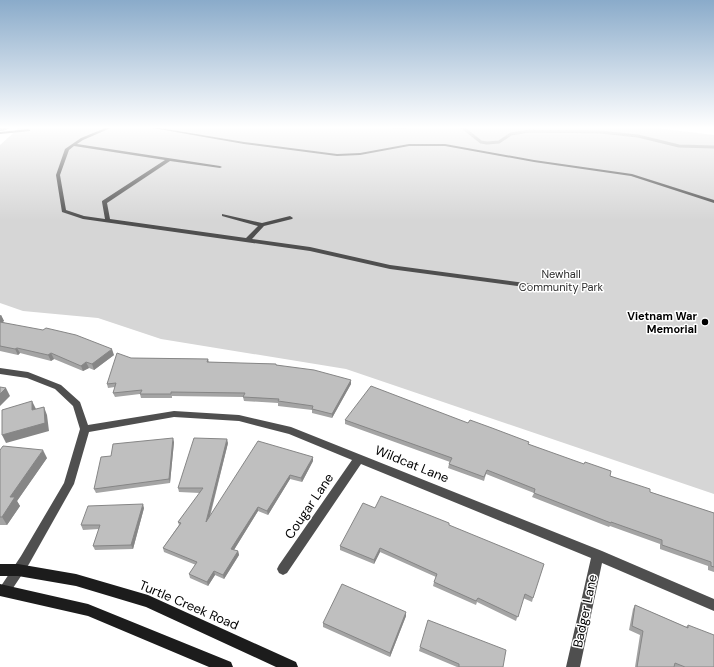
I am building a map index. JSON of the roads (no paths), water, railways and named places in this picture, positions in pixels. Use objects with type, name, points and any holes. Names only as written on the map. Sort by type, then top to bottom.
[{"type":"street","points":[[0,371],[28,375],[58,387],[77,404],[85,429],[69,484],[18,570],[2,590],[88,610],[226,667]]},
{"type":"street","name":"Wildcat Lane","points":[[85,429],[174,414],[239,418],[291,431],[598,555],[714,605]]},
{"type":"street","name":"Cougar Lane","points":[[283,569],[359,458]]},
{"type":"street","name":"Badger Lane","points":[[573,667],[598,555]]},
{"type":"street","name":"Turtle Creek Road","points":[[0,570],[18,570],[76,580],[148,601],[291,667]]},
{"type":"lane","points":[[64,158],[58,175],[64,211],[83,217],[310,249],[390,267],[540,287]]},
{"type":"lane","points":[[164,158],[220,167]]},
{"type":"lane","points":[[518,158],[632,175],[714,202]]},
{"type":"lane","points":[[108,220],[104,202],[170,159]]},
{"type":"lane","points":[[224,215],[262,225],[290,218]]},
{"type":"lane","points":[[248,240],[262,225]]},
{"type":"place","name":"Vietnam War Memorial","points":[[705,322]]},
{"type":"park label","name":"Newhall Community Park","points":[[561,280]]}]
